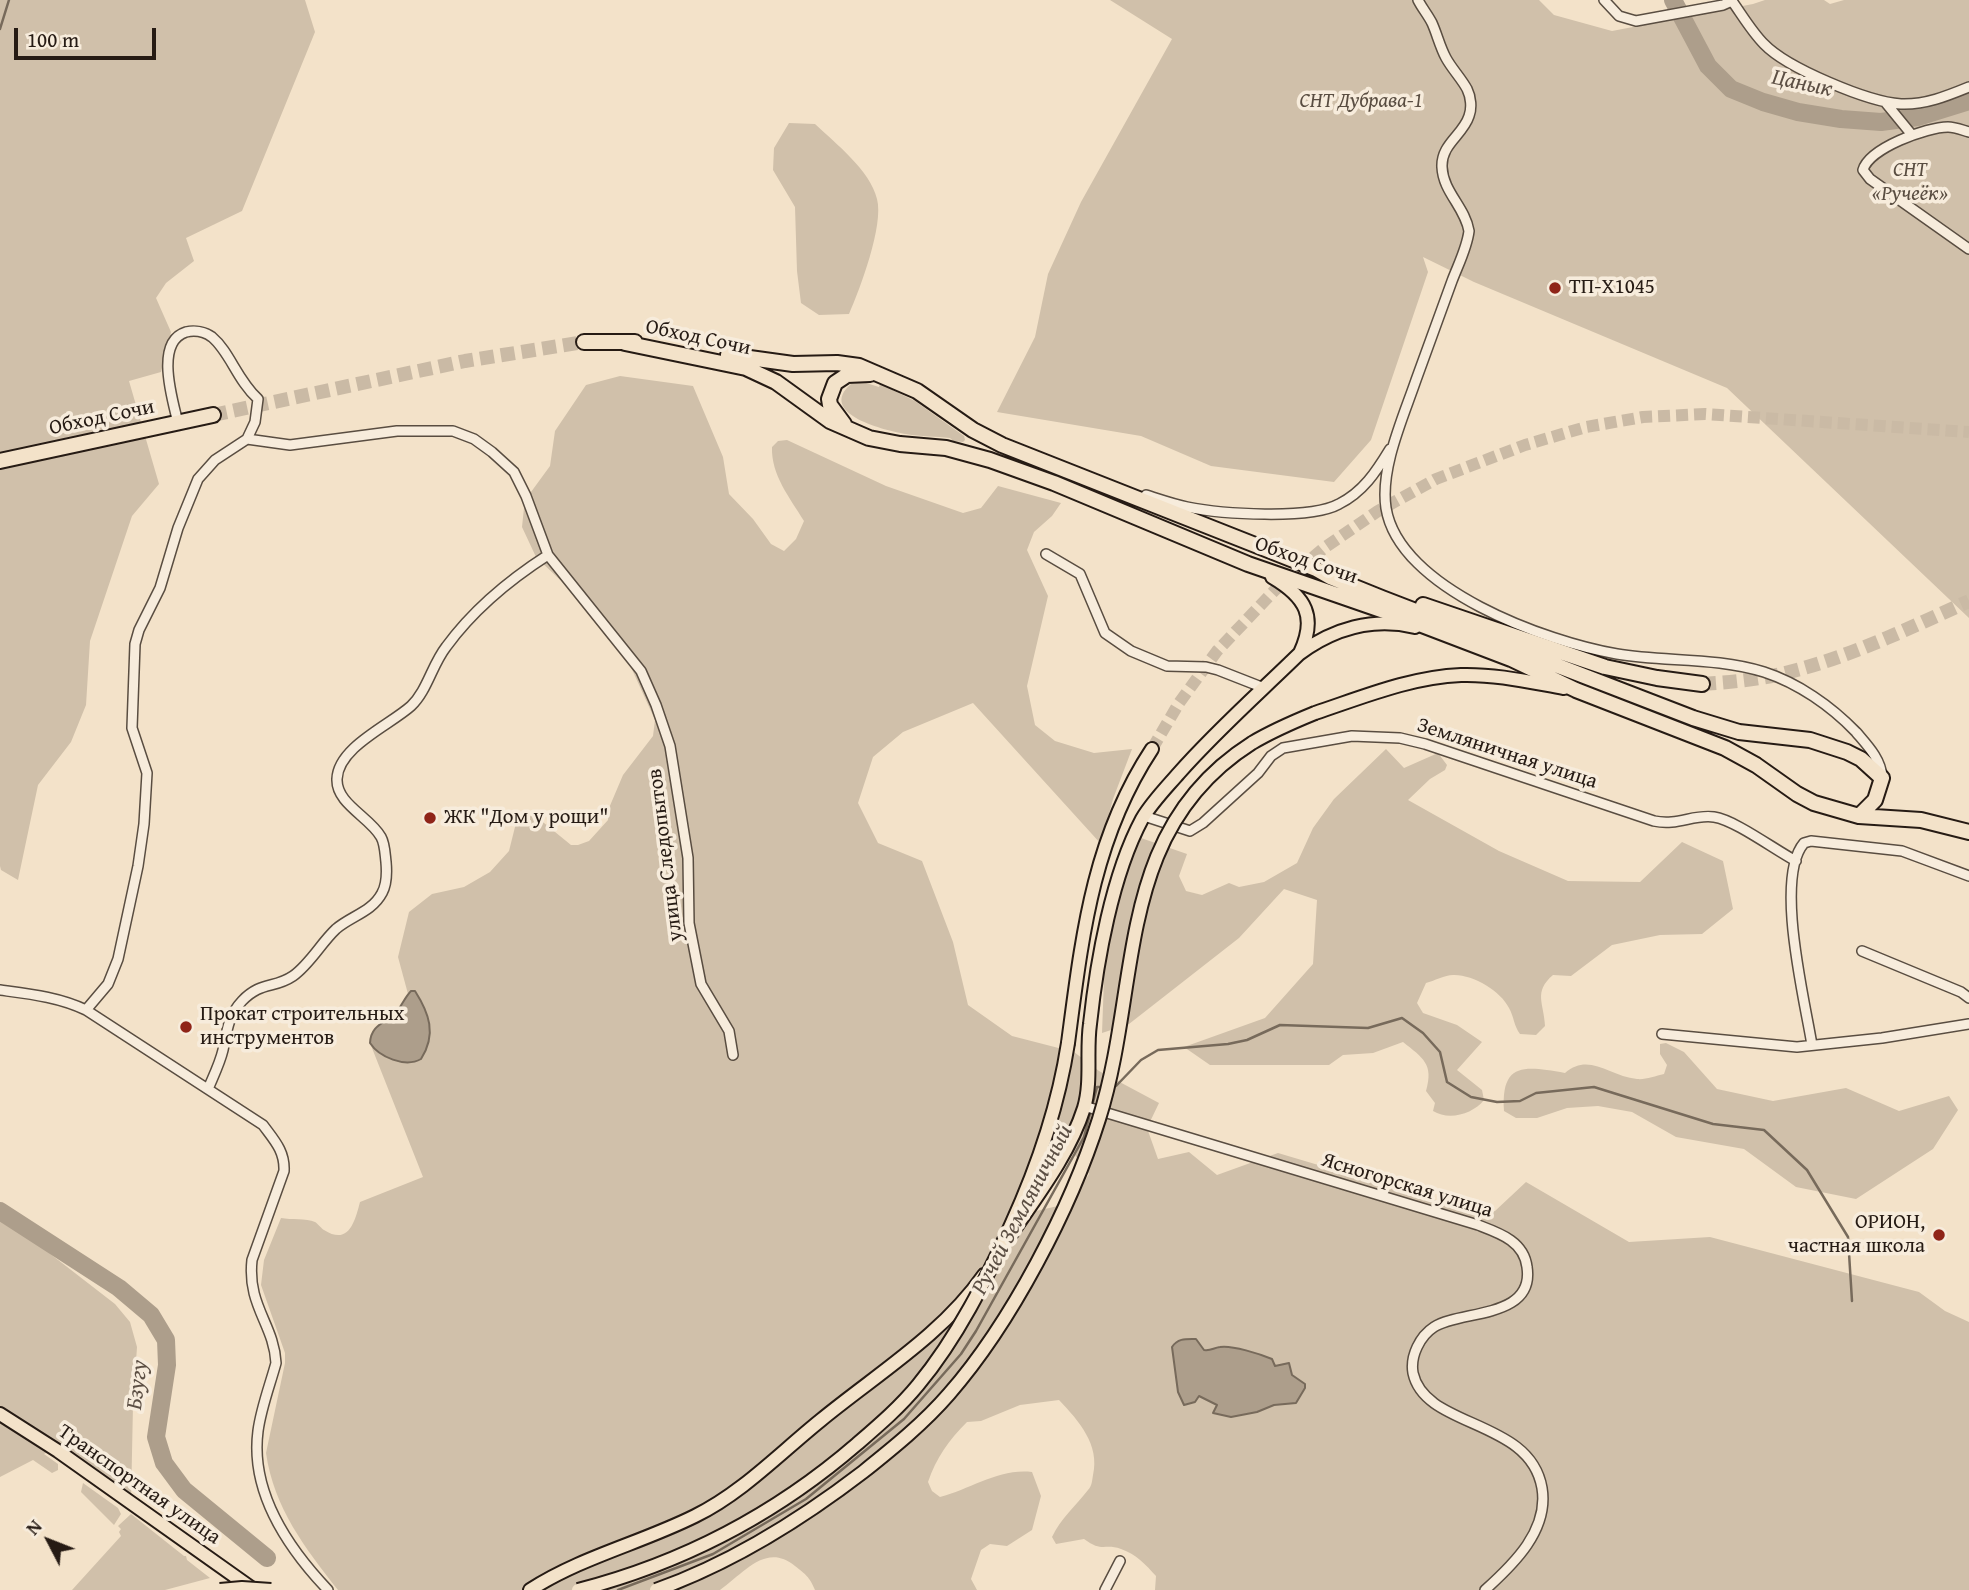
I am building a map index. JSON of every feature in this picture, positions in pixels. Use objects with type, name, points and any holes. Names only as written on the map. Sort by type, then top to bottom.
[{"type":"highway","name":"Обход Сочи","points":[[584,342],[656,343],[793,364],[847,363],[917,391],[988,439],[1316,569]]},
{"type":"highway","name":"Обход Сочи","points":[[625,343],[729,363],[762,374],[791,391],[830,421],[869,438],[946,448],[990,460],[1248,564],[1389,612],[1511,659],[1576,690],[1725,748],[1756,765],[1797,794],[1822,806],[1858,816],[1921,820],[1969,832]]},
{"type":"highway","points":[[849,428],[836,416],[830,405],[829,399],[835,383],[847,375],[878,374]]},
{"type":"highway","name":"Обход Сочи","points":[[0,461],[213,415]]},
{"type":"highway","points":[[1316,569],[1370,594],[1693,718],[1739,732],[1810,740],[1847,752],[1861,759],[1882,779],[1875,800],[1858,816]]},
{"type":"highway","points":[[1316,569],[1605,667],[1702,684]]},
{"type":"main road","points":[[1248,564],[1289,586],[1305,606],[1308,629],[1299,654]]},
{"type":"main road","points":[[530,1590],[586,1560],[694,1517],[730,1496],[838,1406],[922,1341],[958,1307],[997,1256],[1077,1128],[1088,1087],[1089,1026],[1101,955],[1121,870],[1144,816],[1155,800],[1197,752],[1299,654],[1332,634],[1353,626],[1404,624],[1436,631]]},
{"type":"main road","points":[[656,1590],[691,1578],[739,1555],[840,1489],[923,1422],[950,1393],[983,1350],[1028,1278],[1077,1177],[1096,1128],[1115,1058],[1142,897],[1162,843],[1190,798],[1228,760],[1275,730],[1315,713],[1395,687],[1443,676],[1501,677],[1576,690]]},
{"type":"main road","points":[[578,1590],[683,1556],[740,1527],[809,1484],[900,1406],[940,1355],[997,1257],[1048,1137],[1068,1043],[1086,917],[1098,868],[1125,796],[1152,748]]},
{"type":"main road","name":"Транспортная улица","points":[[0,1414],[58,1451],[254,1590]]},
{"type":"main road","points":[[220,1590],[271,1590]]},
{"type":"street","points":[[1418,0],[1432,23],[1444,55],[1467,89],[1471,101],[1470,114],[1443,154],[1442,167],[1445,185],[1466,220],[1469,235],[1395,442],[1386,484],[1386,508],[1399,540],[1408,553],[1440,584],[1480,607],[1575,644],[1617,654],[1733,665],[1783,679],[1812,696],[1849,725],[1879,762],[1882,779]]},
{"type":"street","points":[[1604,0],[1619,16],[1629,20],[1729,2],[1762,43],[1779,56],[1830,82],[1885,102],[1916,103],[1942,98],[1969,88]]},
{"type":"street","points":[[1885,102],[1912,135]]},
{"type":"street","points":[[1969,132],[1948,127],[1912,135],[1873,156],[1864,165],[1865,174],[1969,249]]},
{"type":"street","points":[[86,1010],[108,984],[118,959],[144,824],[146,773],[132,728],[133,661],[137,637],[160,588],[178,528],[198,479],[215,460],[247,439],[255,422],[258,398],[243,384],[219,344],[211,336],[201,332],[184,332],[178,337],[170,354],[168,377],[178,423]]},
{"type":"street","name":"улица Следопытов","points":[[247,439],[290,445],[397,431],[453,430],[474,439],[514,472],[548,555],[641,671],[656,705],[672,759],[688,859],[689,923],[701,984],[729,1031],[733,1055]]},
{"type":"street","points":[[1101,485],[1122,487],[1190,508],[1262,512],[1317,511],[1338,505],[1361,490],[1395,442]]},
{"type":"street","points":[[1046,554],[1080,574],[1105,633],[1145,658],[1167,666],[1206,667],[1264,688]]},
{"type":"street","points":[[208,1089],[223,1051],[227,1026],[243,1001],[258,988],[279,982],[299,971],[338,928],[372,905],[386,885],[387,865],[383,843],[375,829],[343,795],[337,783],[342,763],[357,746],[414,702],[445,648],[479,609],[510,582],[548,555]]},
{"type":"street","name":"Земляничная улица","points":[[1144,816],[1189,831],[1203,823],[1258,773],[1271,756],[1283,748],[1352,736],[1400,738],[1654,821],[1679,823],[1705,817],[1725,820],[1796,861]]},
{"type":"street","points":[[1812,1045],[1800,983],[1792,910],[1796,861],[1800,848],[1811,841],[1902,851],[1969,876]]},
{"type":"street","points":[[1862,951],[1961,992],[1969,998]]},
{"type":"street","points":[[0,990],[47,996],[86,1010],[263,1125],[279,1145],[285,1161],[281,1184],[252,1260],[251,1275],[257,1307],[275,1352],[276,1363],[258,1429],[258,1473],[280,1527],[328,1590]]},
{"type":"street","points":[[1662,1034],[1785,1047],[1882,1038],[1969,1024]]},
{"type":"street","name":"Ясногорская улица","points":[[1084,1106],[1478,1225],[1514,1242],[1524,1255],[1527,1267],[1527,1281],[1520,1293],[1509,1304],[1493,1311],[1442,1323],[1433,1328],[1417,1348],[1413,1360],[1413,1373],[1431,1401],[1514,1444],[1534,1466],[1541,1484],[1544,1498],[1540,1522],[1509,1568],[1485,1590]]},
{"type":"street","points":[[1105,1590],[1120,1561]]},
{"type":"green space","points":[[0,0],[305,0],[315,32],[242,211],[186,238],[194,261],[166,283],[156,298],[171,332],[161,372],[129,381],[159,484],[132,516],[90,641],[86,705],[71,742],[38,785],[18,880],[1,870],[0,866]]},
{"type":"green space","points":[[1110,0],[1539,0],[1554,15],[1612,31],[1765,0],[1824,0],[1830,4],[1844,0],[1969,0],[1969,618],[1727,388],[1474,282],[1423,257],[1428,272],[1371,440],[1334,482],[1211,466],[1141,436],[997,412],[1035,337],[1048,274],[1081,202],[1172,39]]},
{"type":"green space","points":[[789,123],[815,124],[860,168],[877,199],[874,240],[849,314],[819,315],[801,303],[795,207],[773,170],[774,148]]},
{"type":"green space","points":[[620,376],[693,386],[723,457],[729,494],[753,519],[771,544],[784,551],[796,539],[804,521],[782,486],[775,467],[772,447],[778,441],[787,440],[886,486],[963,513],[981,508],[998,486],[1061,503],[1052,516],[1034,532],[1027,550],[1048,596],[1027,686],[1035,725],[1055,741],[1094,753],[1132,749],[1113,799],[1101,844],[973,703],[903,732],[873,757],[858,803],[878,843],[922,861],[953,942],[968,1005],[1012,1036],[1074,1052],[1099,1071],[1159,1103],[1147,1128],[1158,1159],[1189,1152],[1217,1175],[1278,1153],[1483,1214],[1495,1211],[1526,1182],[1629,1242],[1710,1237],[1919,1292],[1945,1311],[1969,1322],[1969,1590],[1155,1590],[1156,1576],[1126,1551],[1115,1547],[1095,1546],[1084,1539],[1056,1544],[1052,1537],[1090,1487],[1094,1464],[1091,1444],[1086,1434],[1059,1400],[1020,1405],[981,1421],[967,1422],[944,1450],[931,1473],[928,1482],[932,1491],[940,1497],[1008,1473],[1032,1472],[1041,1496],[1032,1530],[1007,1546],[990,1544],[981,1550],[971,1579],[977,1590],[815,1590],[809,1579],[795,1566],[784,1559],[774,1557],[756,1563],[720,1590],[338,1590],[293,1526],[270,1473],[266,1453],[285,1353],[261,1285],[264,1260],[281,1218],[311,1221],[324,1230],[339,1235],[350,1229],[360,1202],[423,1177],[370,1043],[374,1030],[396,1012],[408,994],[398,957],[409,912],[432,894],[464,887],[490,872],[509,851],[516,823],[524,815],[533,814],[571,845],[589,841],[608,820],[609,808],[623,775],[653,736],[655,720],[630,665],[578,597],[536,557],[522,527],[524,508],[531,492],[550,466],[555,431],[586,385]],"holes":[[[1063,1151],[1072,1151],[1089,1174],[1071,1203],[1036,1211],[1030,1206]]]},
{"type":"green space","points":[[863,382],[879,387],[880,384],[915,401],[964,436],[965,440],[963,442],[950,438],[917,436],[871,425],[858,419],[842,404],[843,395],[851,384]]},
{"type":"green space","points":[[1386,749],[1404,768],[1438,753],[1447,765],[1445,770],[1430,779],[1408,800],[1499,851],[1568,881],[1640,882],[1682,842],[1723,861],[1733,909],[1702,934],[1660,935],[1612,945],[1571,976],[1553,975],[1541,993],[1545,1026],[1536,1035],[1520,1034],[1511,1011],[1500,996],[1469,977],[1453,975],[1426,983],[1417,1003],[1423,1013],[1457,1025],[1482,1042],[1457,1070],[1482,1090],[1484,1100],[1474,1109],[1453,1116],[1433,1111],[1435,1103],[1426,1091],[1428,1068],[1421,1057],[1403,1042],[1373,1053],[1343,1055],[1329,1065],[1210,1065],[1184,1047],[1265,1018],[1313,964],[1317,900],[1284,889],[1239,938],[1129,1024],[1102,1033],[1106,925],[1141,838],[1187,854],[1179,876],[1186,891],[1202,895],[1229,883],[1239,887],[1264,882],[1297,863],[1313,828],[1334,799]]},
{"type":"green space","points":[[1666,1043],[1684,1052],[1717,1089],[1773,1101],[1846,1088],[1899,1111],[1949,1096],[1958,1110],[1933,1149],[1856,1199],[1796,1187],[1744,1149],[1676,1137],[1632,1112],[1598,1106],[1567,1108],[1537,1118],[1516,1118],[1504,1111],[1507,1083],[1518,1071],[1538,1069],[1565,1073],[1574,1067],[1591,1065],[1627,1077],[1647,1078],[1664,1074],[1667,1065],[1660,1054],[1660,1044]]},
{"type":"green space","points":[[0,1215],[115,1304],[130,1322],[137,1347],[131,1502],[53,1449],[44,1454],[58,1464],[58,1470],[52,1473],[33,1460],[0,1477]]},
{"type":"green space","points":[[83,1483],[118,1508],[121,1514],[114,1525],[81,1492]]},
{"type":"green space","points":[[131,1514],[210,1578],[165,1590],[72,1590],[121,1536],[118,1526]]},
{"type":"shaded area","points":[[411,991],[415,991],[424,1007],[429,1024],[429,1041],[421,1059],[400,1062],[386,1057],[374,1048],[370,1043],[371,1036],[373,1031],[398,1010]]},
{"type":"shaded area","points":[[1186,1339],[1196,1339],[1204,1350],[1232,1347],[1272,1359],[1275,1366],[1289,1363],[1292,1375],[1305,1384],[1305,1388],[1296,1403],[1274,1405],[1257,1412],[1231,1417],[1213,1413],[1217,1405],[1199,1396],[1195,1402],[1184,1405],[1178,1392],[1172,1347]]},
{"type":"waterway","points":[[0,29],[9,0]]},
{"type":"waterway","name":"Цанык","points":[[1673,0],[1708,66],[1731,89],[1763,102],[1798,112],[1881,122],[1918,117],[1969,101]]},
{"type":"waterway","name":"Ручей Земляничный","points":[[1111,1086],[1116,1086],[1141,1060],[1158,1050],[1228,1044],[1247,1040],[1280,1025],[1368,1028],[1402,1018],[1423,1033],[1440,1052],[1447,1082],[1471,1097],[1497,1102],[1520,1101],[1536,1093],[1594,1087],[1713,1124],[1764,1130],[1807,1170],[1848,1237],[1852,1301]]},
{"type":"waterway","name":"Ручей Земляничный","points":[[618,1590],[713,1554],[806,1499],[904,1419],[961,1354],[976,1331],[1084,1137],[1097,1087],[1101,1087]]},
{"type":"waterway","name":"Бзугу","points":[[0,1211],[119,1288],[151,1315],[166,1340],[167,1365],[156,1437],[164,1463],[184,1490],[267,1558]]},
{"type":"tunnel","points":[[213,415],[465,361],[584,342]]},
{"type":"tunnel","points":[[1152,749],[1179,703],[1217,651],[1274,591],[1324,548],[1378,511],[1436,479],[1525,445],[1586,427],[1643,417],[1705,414],[1969,432]]},
{"type":"tunnel","points":[[1702,684],[1760,678],[1816,664],[1882,640],[1969,601]]},
{"type":"place","name":"ТП-Х1045","points":[[1555,288]]},
{"type":"place","name":"ЖК \"Дом у рощи\"","points":[[430,818]]},
{"type":"place","name":"Прокат строительных инструментов","points":[[186,1027]]},
{"type":"place","name":"ОРИОН, частная школа","points":[[1939,1235]]},
{"type":"park label","name":"СНТ Дубрава-1","points":[[1361,102]]},
{"type":"park label","name":"СНТ «Ручеёк»","points":[[1910,183]]}]
